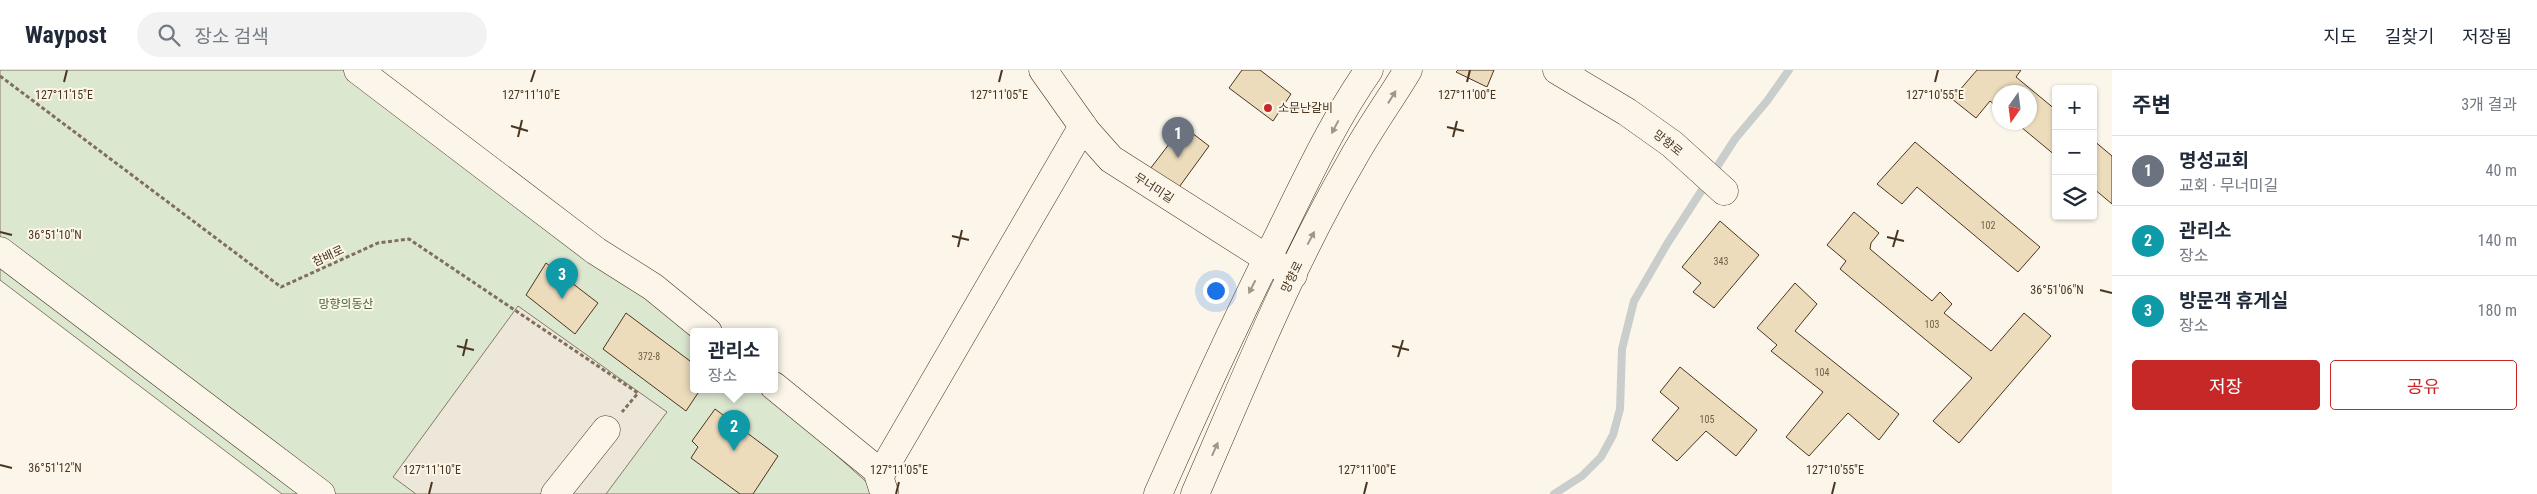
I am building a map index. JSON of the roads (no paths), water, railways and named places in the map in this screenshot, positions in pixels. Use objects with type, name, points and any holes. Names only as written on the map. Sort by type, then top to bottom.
[{"type":"main road","points":[[358,70],[596,251],[653,287],[703,328]]},
{"type":"main road","name":"무너미길","points":[[1043,70],[1083,126],[1111,159],[1266,260],[1293,275]]},
{"type":"main road","points":[[1158,494],[1235,321],[1302,188],[1356,88],[1369,70]]},
{"type":"main road","name":"망향로","points":[[1195,494],[1293,275],[1352,160],[1408,70]]},
{"type":"main road","name":"망향로","points":[[1557,70],[1627,112],[1672,144],[1724,192]]},
{"type":"main road","points":[[883,486],[1083,126]]},
{"type":"main road","points":[[0,251],[321,494]]},
{"type":"main road","points":[[778,389],[877,470],[883,486]]},
{"type":"main road","points":[[555,494],[606,430]]},
{"type":"waterway","points":[[1554,494],[1582,476],[1601,457],[1613,435],[1620,409],[1622,349],[1634,301],[1667,244],[1735,139],[1767,101],[1789,70]]},
{"type":"place","name":"소문난갈비","points":[[1268,108]]},
{"type":"place","name":"명성교회","points":[[1178,158]]},
{"type":"place","name":"방문객 휴게실","points":[[562,299]]},
{"type":"place","name":"관리소","points":[[734,451]]},
{"type":"park label","name":"망향의동산","points":[[346,304]]}]
